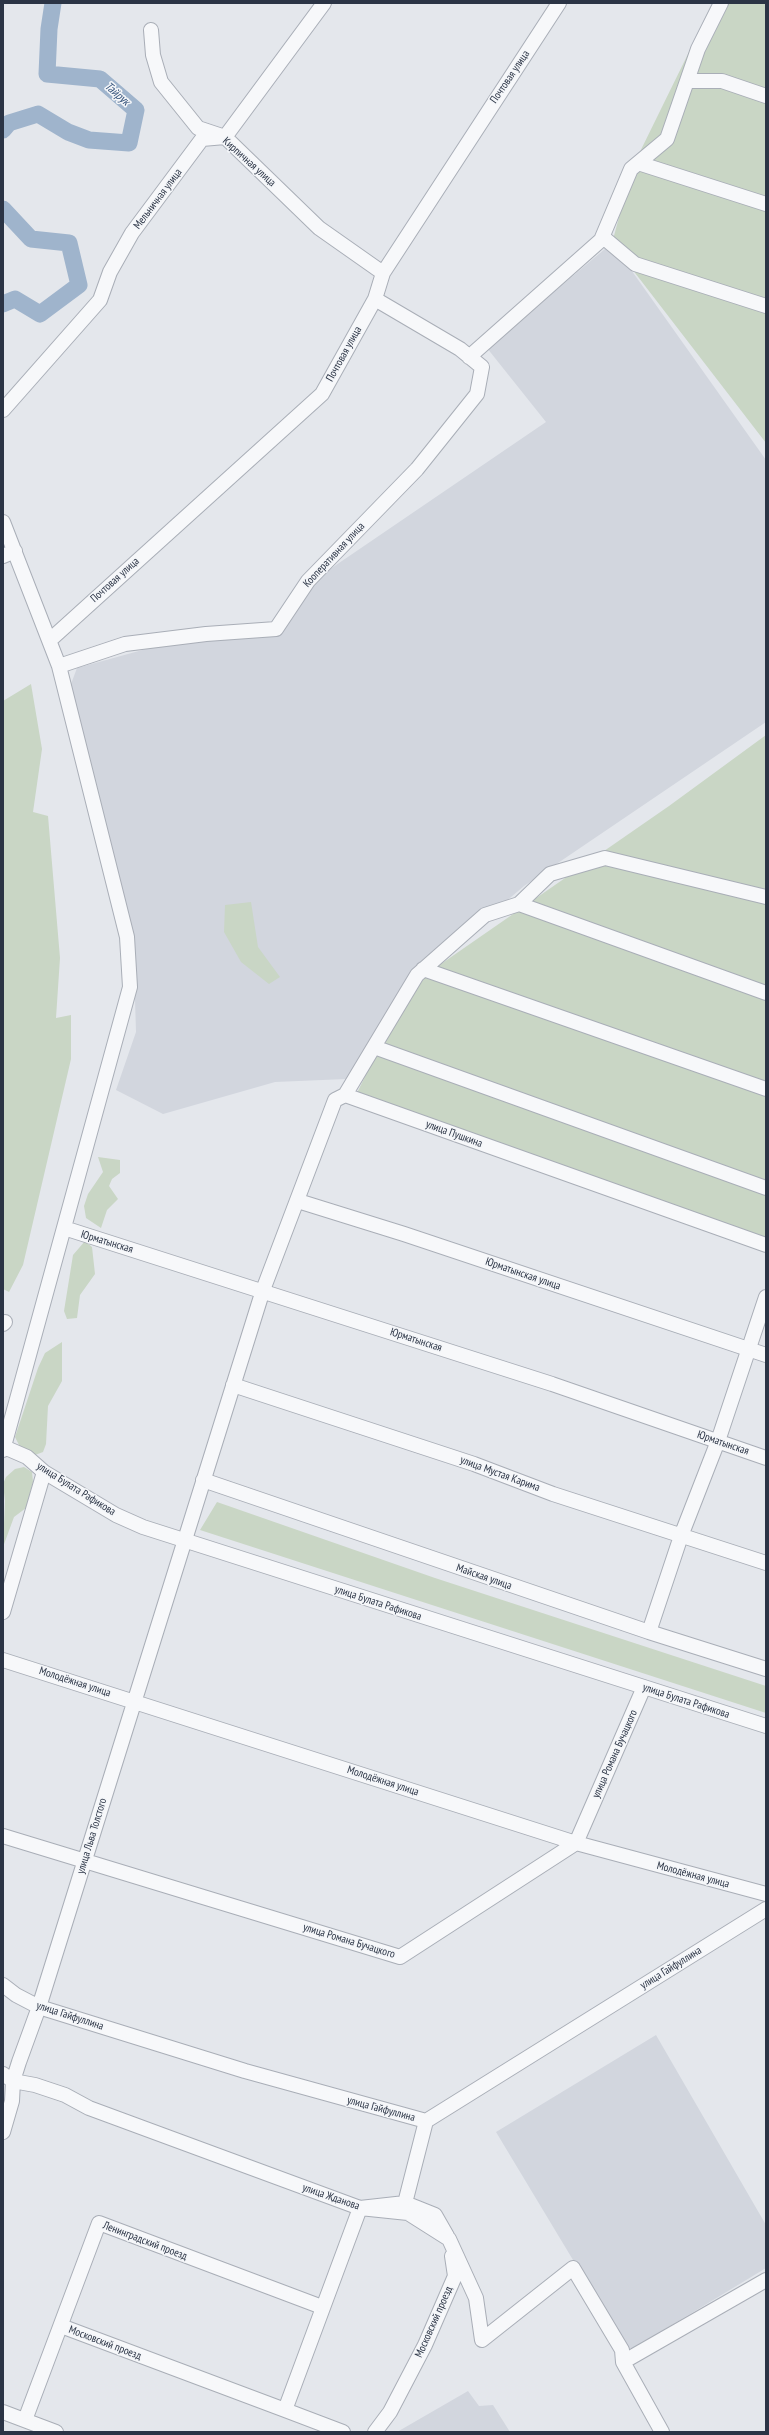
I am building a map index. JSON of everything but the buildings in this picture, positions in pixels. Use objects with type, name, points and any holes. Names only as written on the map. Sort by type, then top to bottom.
[{"type":"street","points":[[225,137],[324,3]]},
{"type":"street","name":"Почтовая улица","points":[[50,640],[322,394],[375,300],[383,273],[559,3]]},
{"type":"street","points":[[375,300],[469,357],[583,258],[603,237],[631,169],[667,138],[698,49],[721,3]]},
{"type":"street","name":"Кирпичная улица","points":[[151,30],[153,55],[161,82],[198,128],[225,137],[319,228],[383,273]]},
{"type":"street","points":[[688,81],[722,81],[766,96]]},
{"type":"street","name":"Мельничная улица","points":[[3,410],[100,300],[110,272],[132,233],[202,139],[225,137]]},
{"type":"street","points":[[638,163],[766,204]]},
{"type":"street","points":[[603,237],[635,264],[766,306]]},
{"type":"street","name":"Кооперативная улица","points":[[59,666],[125,644],[206,634],[276,629],[308,581],[417,469],[477,394],[482,367],[469,357]]},
{"type":"street","points":[[3,522],[9,553],[50,640],[59,666],[127,937],[130,987],[4,1449]]},
{"type":"street","points":[[263,1290],[298,1201],[334,1100],[345,1095],[416,975],[485,915],[519,904],[550,874],[605,858],[766,897]]},
{"type":"street","points":[[519,904],[766,992]]},
{"type":"street","points":[[423,969],[766,1089]]},
{"type":"street","points":[[374,1047],[766,1188]]},
{"type":"street","name":"улица Пушкина","points":[[345,1095],[766,1245]]},
{"type":"street","name":"Юрматынская улица","points":[[298,1201],[404,1234],[766,1355]]},
{"type":"street","name":"Юрматынская","points":[[64,1228],[263,1290],[552,1384],[766,1458]]},
{"type":"street","name":"улица Льва Толстого","points":[[3,2132],[12,2101],[8,2078],[39,2007],[263,1290]]},
{"type":"street","points":[[649,1632],[681,1536],[718,1441],[766,1296]]},
{"type":"street","name":"улица Мустая Карима","points":[[233,1385],[474,1464],[553,1494],[766,1563]]},
{"type":"street","name":"улица Булата Рафикова","points":[[4,1449],[27,1458],[44,1472],[116,1515],[184,1541],[766,1726]]},
{"type":"street","points":[[3,1612],[44,1472]]},
{"type":"street","name":"Майская улица","points":[[203,1480],[649,1632],[766,1669]]},
{"type":"street","name":"Молодёжная улица","points":[[3,1660],[576,1843],[766,1894]]},
{"type":"street","name":"улица Романа Бучацкого","points":[[3,1836],[400,1957],[576,1843],[644,1687]]},
{"type":"street","name":"улица Гайфуллина","points":[[3,1985],[16,1995],[39,2007],[245,2071],[426,2121],[766,1909]]},
{"type":"street","name":"улица Жданова","points":[[8,2078],[65,2095],[89,2108],[360,2208],[408,2213],[449,2239]]},
{"type":"street","points":[[285,2410],[360,2208],[405,2202],[426,2121]]},
{"type":"street","name":"Московский проезд","points":[[375,2432],[390,2412],[421,2352],[455,2276],[449,2239],[435,2215],[405,2202]]},
{"type":"street","name":"Ленинградский проезд","points":[[25,2420],[99,2223],[322,2307]]},
{"type":"street","points":[[449,2239],[476,2298],[482,2340],[573,2268],[622,2350],[623,2362],[662,2432]]},
{"type":"street","points":[[623,2362],[766,2280]]},
{"type":"street","name":"Московский проезд","points":[[61,2326],[343,2432]]},
{"type":"street","points":[[3,2412],[56,2432]]},
{"type":"shaded area","points":[[612,243],[766,460],[766,722],[524,886],[423,972],[346,1079],[275,1082],[163,1114],[116,1090],[136,1032],[133,934],[71,684],[77,668],[179,640],[279,633],[317,578],[546,422],[487,348]]},
{"type":"shaded area","points":[[656,2035],[766,2225],[766,2268],[634,2348],[626,2348],[496,2132]]},
{"type":"shaded area","points":[[468,2391],[479,2406],[493,2405],[510,2432],[397,2432]]},
{"type":"green space","points":[[713,3],[766,3],[766,443],[612,243],[633,166]]},
{"type":"green space","points":[[31,684],[42,749],[33,812],[48,816],[60,958],[56,1018],[71,1015],[71,1059],[23,1265],[9,1292],[3,1289],[3,701]]},
{"type":"green space","points":[[766,735],[766,1244],[354,1099],[388,1030],[428,973],[669,806]]},
{"type":"green space","points":[[251,902],[258,947],[280,977],[269,984],[241,962],[224,932],[225,905]]},
{"type":"green space","points":[[98,1157],[120,1160],[120,1173],[112,1179],[109,1186],[118,1199],[107,1210],[101,1228],[86,1218],[84,1206],[88,1194],[103,1172]]},
{"type":"green space","points":[[85,1241],[92,1247],[95,1274],[80,1295],[77,1318],[67,1319],[64,1311],[73,1255]]},
{"type":"green space","points":[[62,1342],[62,1381],[48,1406],[46,1444],[43,1452],[35,1455],[22,1451],[15,1437],[38,1368],[45,1353]]},
{"type":"green space","points":[[24,1467],[32,1472],[33,1482],[26,1508],[14,1517],[3,1547],[5,1501],[3,1484],[6,1477],[15,1469]]},
{"type":"green space","points":[[217,1502],[435,1578],[766,1686],[766,1713],[200,1530]]},
{"type":"waterway","name":"Тайрук","points":[[3,130],[9,123],[38,114],[68,132],[89,140],[129,143],[136,110],[100,79],[47,74],[49,29],[53,3]]},
{"type":"waterway","name":"Тайрук","points":[[3,209],[31,239],[69,243],[79,285],[40,314],[15,299],[3,304]]}]
